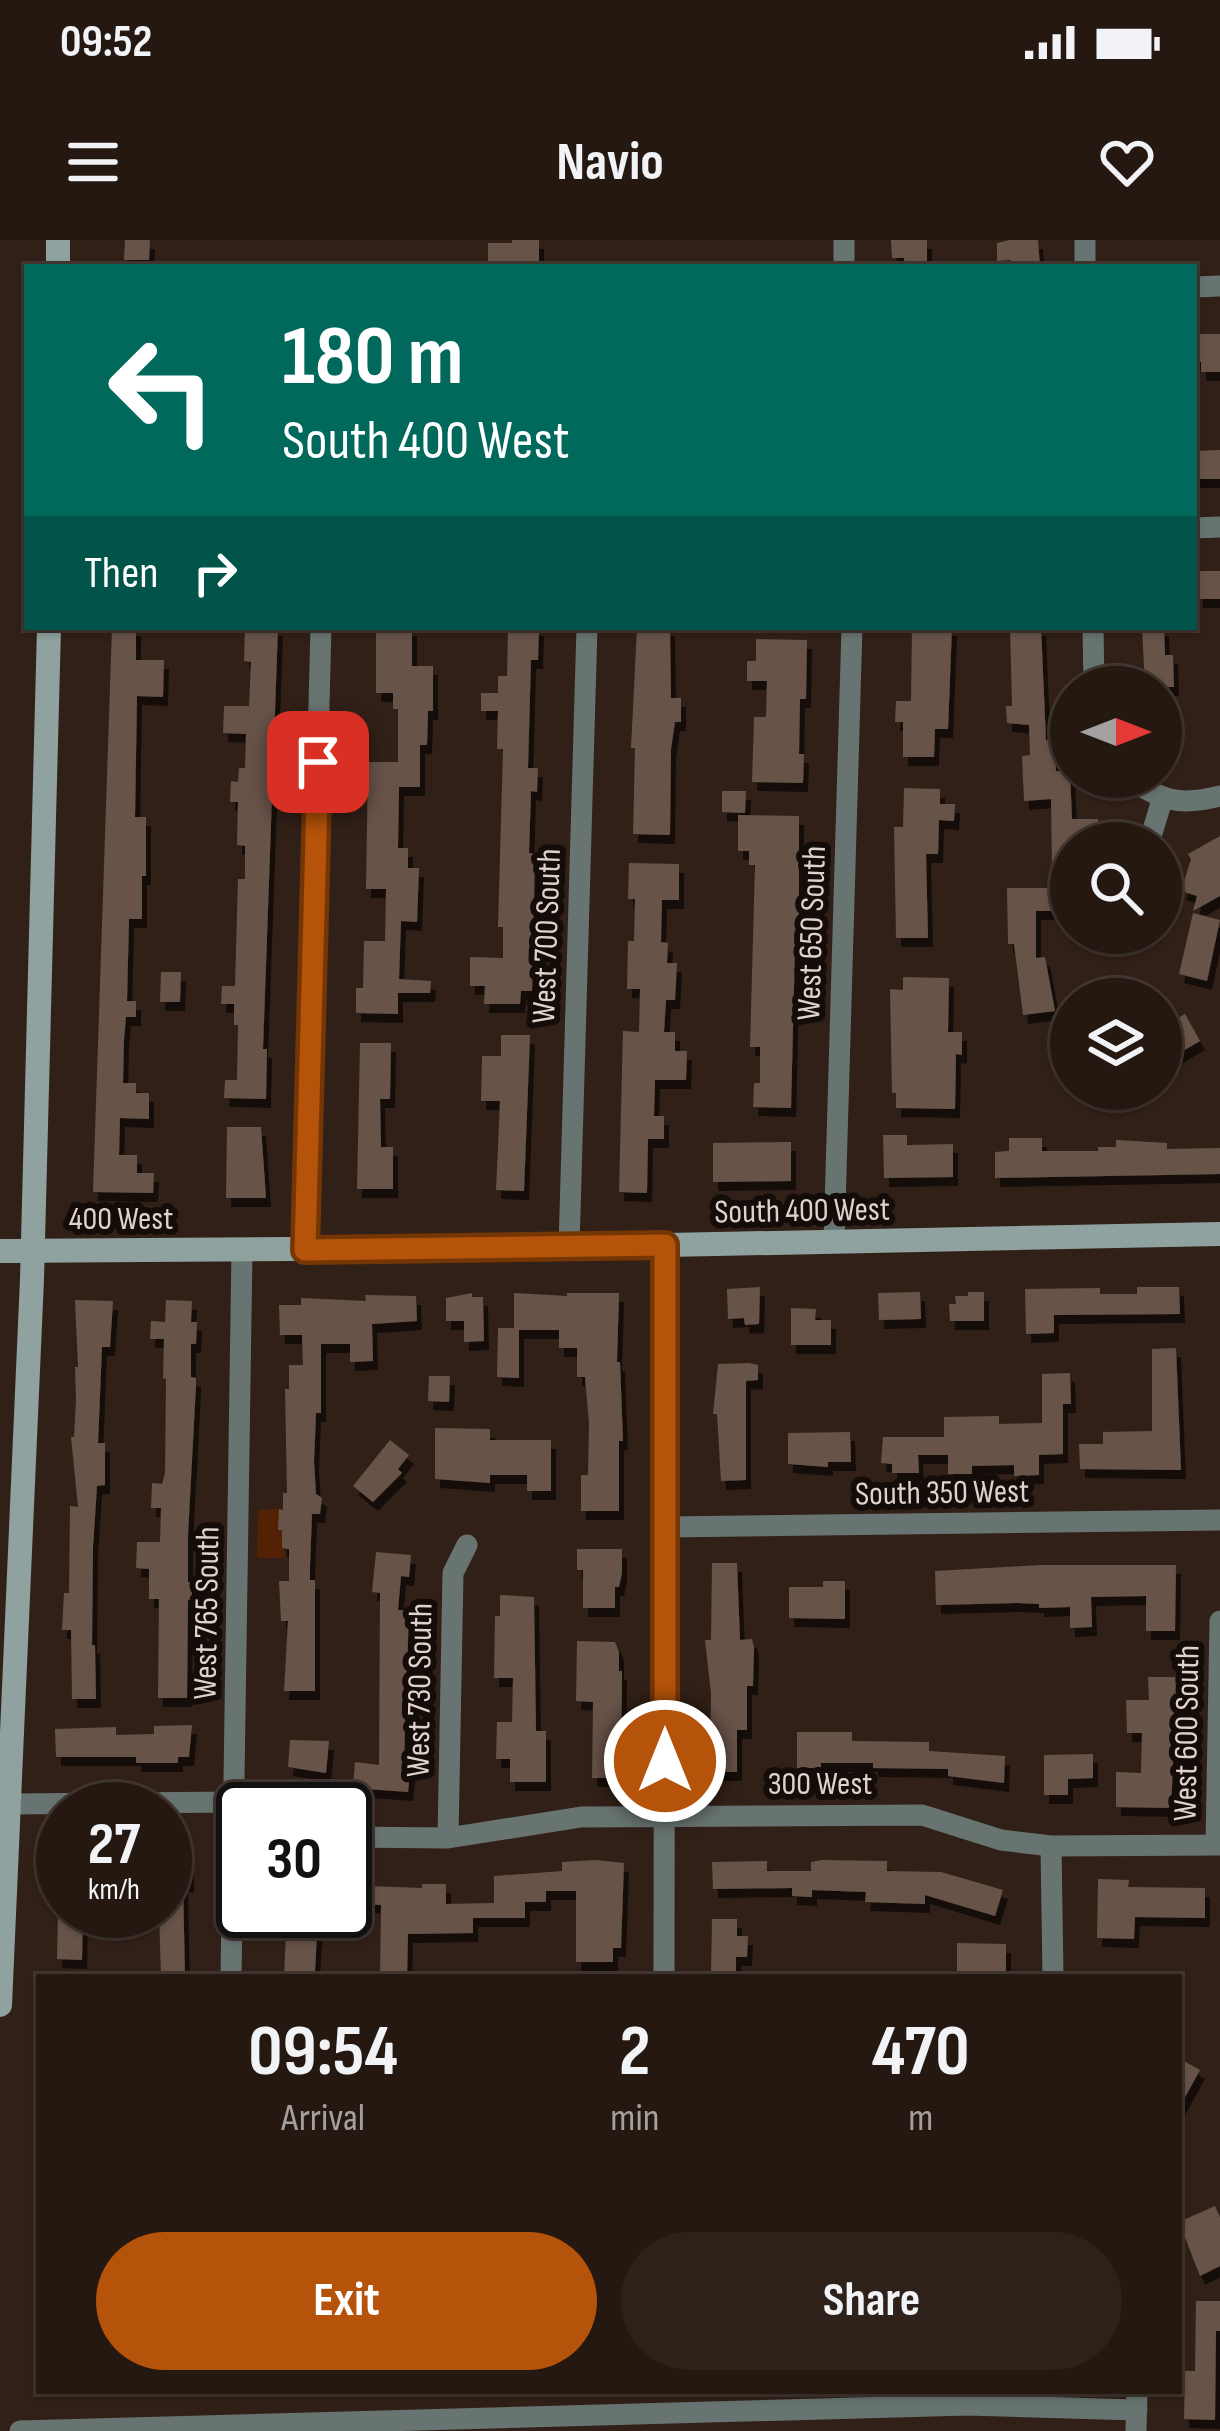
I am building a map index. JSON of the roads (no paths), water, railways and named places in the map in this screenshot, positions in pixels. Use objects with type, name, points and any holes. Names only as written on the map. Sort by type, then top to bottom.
[{"type":"main road","points":[[0,2005],[12,1804],[8,1680],[33,1250],[49,630]]},
{"type":"main road","name":"South 400 West","points":[[242,1250],[1220,1234]]},
{"type":"main road","name":"400 West","points":[[0,1251],[242,1250]]},
{"type":"street","points":[[305,1250],[321,630]]},
{"type":"street","name":"West 700 South","points":[[569,1247],[587,630]]},
{"type":"street","name":"West 650 South","points":[[834,1241],[852,630]]},
{"type":"street","points":[[1093,630],[1094,666]]},
{"type":"street","points":[[1159,798],[1197,802],[1220,796]]},
{"type":"street","points":[[1155,822],[1162,800]]},
{"type":"street","points":[[664,1974],[665,1245]]},
{"type":"street","name":"West 765 South","points":[[242,1250],[246,1782]]},
{"type":"street","name":"South 350 West","points":[[665,1527],[1220,1520]]},
{"type":"street","name":"West 730 South","points":[[448,1838],[453,1574],[467,1545]]},
{"type":"street","name":"West 600 South","points":[[1218,1845],[1220,1625]]},
{"type":"street","points":[[12,1804],[216,1806]]},
{"type":"street","name":"300 West","points":[[372,1837],[448,1838],[581,1817],[922,1815],[1001,1840],[1051,1846],[1218,1845]]},
{"type":"street","points":[[1051,1846],[1053,1974]]},
{"type":"street","name":"West 765 South","points":[[231,1974],[234,1938]]},
{"type":"street","points":[[20,2431],[676,2402],[1136,2411]]}]
